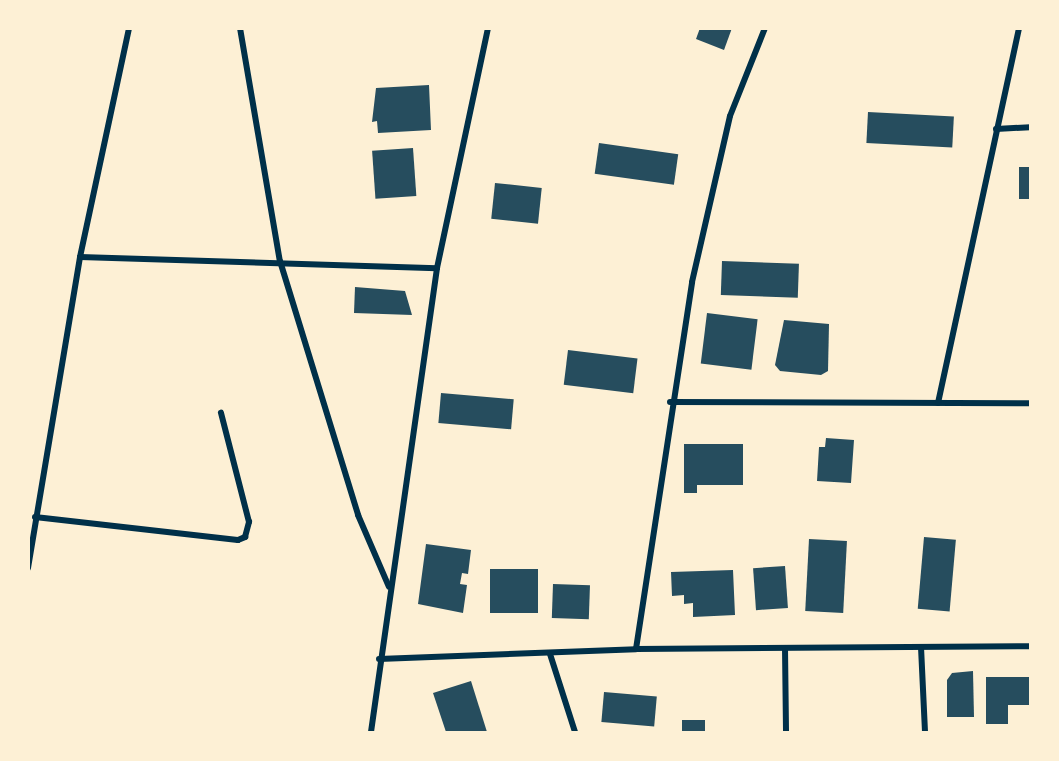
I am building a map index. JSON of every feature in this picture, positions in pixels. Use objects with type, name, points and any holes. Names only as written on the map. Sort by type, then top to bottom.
[{"type":"street","points":[[28,568],[80,257],[129,28]]},
{"type":"street","points":[[240,28],[280,261],[358,515],[389,588]]},
{"type":"street","points":[[371,732],[389,588],[437,268],[488,28]]},
{"type":"street","points":[[636,650],[670,402],[730,116],[765,28]]},
{"type":"street","points":[[938,403],[1019,28]]},
{"type":"street","points":[[996,129],[1030,127]]},
{"type":"street","points":[[80,257],[280,261],[437,268]]},
{"type":"street","points":[[670,402],[1030,403]]},
{"type":"street","points":[[35,517],[238,540],[245,537],[249,522],[221,412]]},
{"type":"street","points":[[379,659],[636,650],[1030,646]]},
{"type":"street","points":[[921,647],[925,732]]},
{"type":"street","points":[[785,648],[786,732]]},
{"type":"street","points":[[550,654],[574,732]]},
{"type":"building","points":[[700,28],[732,28],[724,50],[696,39]]},
{"type":"building","points":[[429,85],[431,130],[378,133],[377,121],[372,122],[376,88]]},
{"type":"building","points":[[868,112],[954,117],[952,147],[866,143]]},
{"type":"building","points":[[599,143],[678,154],[674,185],[595,174]]},
{"type":"building","points":[[413,148],[416,196],[375,199],[372,151]]},
{"type":"building","points":[[1019,167],[1030,167],[1030,199],[1019,199]]},
{"type":"building","points":[[495,183],[542,188],[538,224],[491,219]]},
{"type":"building","points":[[722,261],[799,264],[798,298],[721,295]]},
{"type":"building","points":[[355,287],[405,291],[412,315],[354,313]]},
{"type":"building","points":[[707,313],[758,319],[751,370],[701,364]]},
{"type":"building","points":[[784,320],[829,324],[828,371],[821,375],[780,371],[775,365]]},
{"type":"building","points":[[568,350],[637,359],[633,393],[564,385]]},
{"type":"building","points":[[441,393],[514,399],[511,429],[438,423]]},
{"type":"building","points":[[826,438],[854,440],[851,483],[817,481],[819,447],[825,447]]},
{"type":"building","points":[[684,444],[743,444],[743,485],[697,485],[697,493],[684,493]]},
{"type":"building","points":[[924,537],[956,540],[950,612],[918,609]]},
{"type":"building","points":[[809,539],[847,541],[843,613],[805,611]]},
{"type":"building","points":[[426,544],[471,550],[468,574],[462,573],[460,584],[467,585],[463,613],[418,604]]},
{"type":"building","points":[[785,566],[788,608],[756,610],[753,568]]},
{"type":"building","points":[[490,569],[538,569],[538,613],[490,613]]},
{"type":"building","points":[[733,570],[735,615],[693,617],[693,603],[684,604],[684,595],[672,596],[671,572]]},
{"type":"building","points":[[553,584],[590,585],[589,619],[552,618]]},
{"type":"building","points":[[973,671],[974,717],[947,717],[947,680],[952,673]]},
{"type":"building","points":[[986,677],[1030,677],[1030,705],[1008,705],[1008,724],[986,724]]},
{"type":"building","points":[[471,681],[487,732],[446,732],[433,693]]},
{"type":"building","points":[[604,692],[657,697],[654,727],[601,722]]},
{"type":"building","points":[[682,720],[705,720],[705,732],[682,732]]}]
